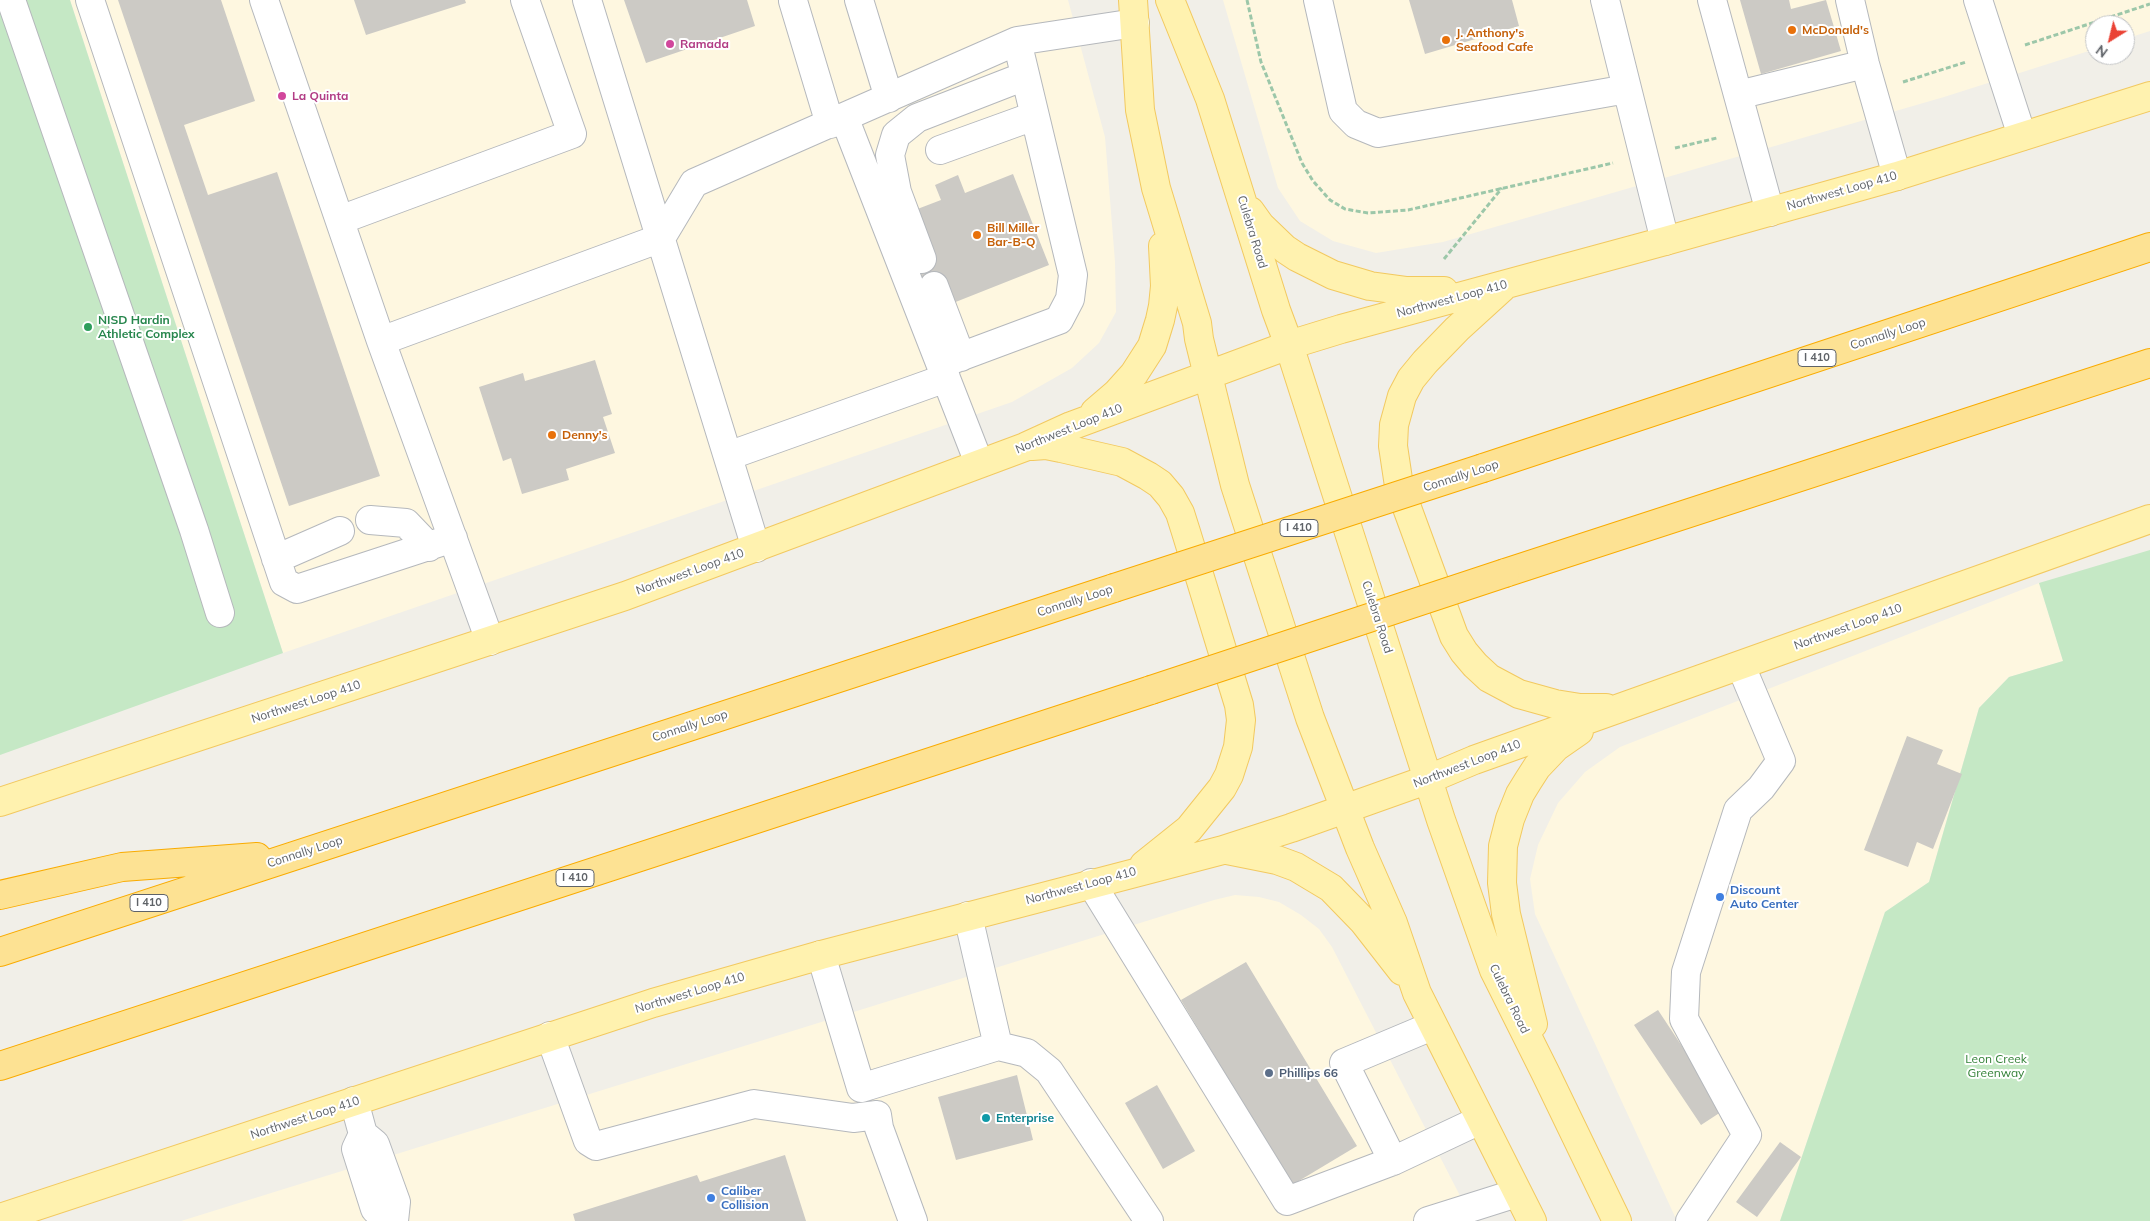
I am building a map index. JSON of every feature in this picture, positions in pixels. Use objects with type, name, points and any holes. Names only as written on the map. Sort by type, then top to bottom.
[{"type":"highway","name":"Connally Loop","points":[[0,952],[1484,468],[2150,247]]},
{"type":"highway","name":"I 410","points":[[0,1066],[2150,362]]},
{"type":"highway","points":[[0,895],[122,867],[298,854]]},
{"type":"main road","name":"Culebra Road","points":[[1170,0],[1210,99],[1276,310],[1289,345],[1429,779],[1494,970],[1616,1221]]},
{"type":"main road","points":[[1071,426],[1089,416],[1116,394],[1143,362],[1157,332],[1165,286],[1164,254],[1156,188],[1140,110],[1134,12]]},
{"type":"main road","name":"Northwest Loop 410","points":[[0,802],[625,596],[1025,447],[1071,426],[1289,345],[1897,176],[2150,96]]},
{"type":"main road","points":[[1156,188],[1197,323],[1235,484],[1310,718],[1393,923],[1417,993],[1532,1221]]},
{"type":"main road","points":[[1241,196],[1260,225],[1285,249],[1315,267],[1350,281],[1370,286],[1435,292],[1507,284]]},
{"type":"main road","points":[[1507,284],[1457,329],[1411,379],[1402,396],[1394,425],[1393,446],[1400,486],[1454,636],[1475,665],[1502,687],[1538,701],[1580,708],[1624,707]]},
{"type":"main road","points":[[1025,447],[1054,446],[1122,462],[1160,484],[1171,497],[1180,513],[1239,705],[1241,720],[1238,747],[1229,775],[1222,788],[1189,829],[1134,872]]},
{"type":"main road","name":"Northwest Loop 410","points":[[0,1218],[591,1023],[822,955],[1091,883],[1223,850],[1429,779],[1474,760],[1741,666],[1968,582],[2150,519]]},
{"type":"main road","points":[[1545,1072],[1506,914],[1502,883],[1503,846],[1510,819],[1520,794],[1537,767],[1568,738],[1598,718],[1624,707]]},
{"type":"main road","points":[[1223,850],[1261,856],[1283,862],[1296,867],[1332,888],[1363,921],[1417,993]]},
{"type":"lane","points":[[11,0],[194,530],[220,613]]},
{"type":"lane","points":[[90,0],[284,582],[297,589],[441,542]]},
{"type":"lane","points":[[264,0],[381,341],[441,542],[490,641]]},
{"type":"lane","points":[[340,220],[572,134],[525,0]]},
{"type":"lane","points":[[587,0],[756,548]]},
{"type":"lane","points":[[859,0],[889,98]]},
{"type":"lane","points":[[1318,0],[1343,111],[1356,124],[1378,133],[1627,89]]},
{"type":"lane","points":[[1605,0],[1665,241]]},
{"type":"lane","points":[[1712,0],[1770,212]]},
{"type":"lane","points":[[1850,0],[1865,64],[1897,176]]},
{"type":"lane","points":[[1978,0],[2022,136]]},
{"type":"lane","points":[[793,1],[837,120],[949,366]]},
{"type":"lane","points":[[381,341],[661,238],[694,183],[1017,41],[1134,12]]},
{"type":"lane","points":[[728,456],[1059,320],[1070,299],[1073,275],[1017,41]]},
{"type":"lane","points":[[1738,95],[1865,64]]},
{"type":"lane","points":[[922,259],[897,192],[890,155],[896,135],[917,118],[1025,76]]},
{"type":"lane","points":[[940,150],[1034,116]]},
{"type":"lane","points":[[934,286],[949,366],[979,463]]},
{"type":"lane","points":[[370,520],[406,523],[441,542]]},
{"type":"lane","points":[[276,559],[340,532]]},
{"type":"lane","points":[[1690,1221],[1747,1135],[1684,1019],[1686,972],[1738,810],[1761,788],[1781,760],[1741,666]]},
{"type":"lane","points":[[1091,883],[1287,1201],[1393,1160],[1480,1120]]},
{"type":"lane","points":[[968,916],[998,1046]]},
{"type":"lane","points":[[822,955],[861,1088],[878,1115],[879,1128],[913,1221]]},
{"type":"lane","points":[[1393,1160],[1344,1063],[1432,1026]]},
{"type":"lane","points":[[540,1039],[588,1141],[596,1146],[754,1104],[853,1118],[878,1115]]},
{"type":"lane","points":[[861,1088],[998,1046],[1027,1053],[1048,1070],[1149,1221]]},
{"type":"lane","points":[[354,1101],[363,1134],[375,1144],[396,1202],[394,1221]]},
{"type":"lane","points":[[363,1134],[356,1149],[375,1209],[387,1221]]},
{"type":"lane","points":[[1435,1220],[1517,1193]]},
{"type":"path","points":[[1443,259],[1502,188]]},
{"type":"shaded area","points":[[70,0],[1068,0],[1105,137],[1115,262],[1116,312],[1099,343],[1072,368],[1012,402],[283,653]]},
{"type":"shaded area","points":[[1223,0],[2150,0],[2150,31],[2135,36],[2135,15],[2085,15],[2085,52],[1944,97],[1443,242],[1376,253],[1333,241],[1300,221],[1278,188]]},
{"type":"shaded area","name":"Discount Auto Center","points":[[2039,583],[2063,661],[2009,677],[1979,708],[1929,882],[1885,912],[1780,1221],[1677,1221],[1535,914],[1530,879],[1538,845],[1558,803],[1585,772],[1620,747]]},
{"type":"shaded area","points":[[1235,895],[1259,897],[1279,902],[1301,915],[1319,929],[1332,947],[1473,1221],[181,1221],[1214,900]]},
{"type":"green space","name":"NISD Hardin Athletic Complex","points":[[0,0],[70,0],[283,653],[0,755]]},
{"type":"green space","name":"Leon Creek Greenway","points":[[2150,550],[2150,1221],[1780,1221],[1885,912],[1929,882],[1979,708],[2009,677],[2063,661],[2039,583]]},
{"type":"building","points":[[118,0],[221,0],[255,101],[184,125],[208,195],[277,172],[380,476],[289,506]]},
{"type":"building","points":[[354,0],[465,0],[466,3],[366,35]]},
{"type":"building","name":"Ramada","points":[[624,0],[747,0],[755,26],[646,63]]},
{"type":"building","name":"J. Anthony's Seafood Cafe","points":[[1409,0],[1512,0],[1519,26],[1425,54]]},
{"type":"building","name":"McDonald's","points":[[1740,0],[1789,0],[1791,9],[1826,0],[1841,51],[1761,74]]},
{"type":"building","name":"Bill Miller Bar-B-Q","points":[[1013,174],[1049,265],[948,305],[927,289],[916,261],[907,213],[941,200],[935,185],[958,175],[965,193]]},
{"type":"building","name":"Denny's","points":[[595,360],[612,414],[603,417],[615,453],[566,469],[569,480],[522,494],[511,458],[503,461],[479,387],[523,373],[525,381]]},
{"type":"building","points":[[1907,736],[1943,750],[1937,764],[1962,774],[1933,849],[1917,842],[1908,867],[1864,850]]},
{"type":"building","name":"Phillips 66","points":[[1246,962],[1357,1146],[1292,1185],[1181,1000]]},
{"type":"building","points":[[1658,1010],[1724,1110],[1701,1125],[1634,1025]]},
{"type":"building","name":"Enterprise","points":[[1017,1075],[1033,1140],[956,1160],[938,1097]]},
{"type":"building","points":[[1157,1085],[1195,1151],[1163,1169],[1125,1103]]},
{"type":"building","points":[[1780,1142],[1801,1157],[1757,1217],[1736,1202]]},
{"type":"building","name":"Caliber Collision","points":[[785,1155],[806,1221],[575,1221],[573,1214],[697,1175],[700,1182]]},
{"type":"place","name":"McDonald's","points":[[1792,30]]},
{"type":"place","name":"J. Anthony's Seafood Cafe","points":[[1446,40]]},
{"type":"place","name":"Ramada","points":[[670,44]]},
{"type":"place","name":"La Quinta","points":[[282,96]]},
{"type":"place","name":"Bill Miller Bar-B-Q","points":[[977,235]]},
{"type":"place","name":"NISD Hardin Athletic Complex","points":[[88,327]]},
{"type":"place","name":"Denny's","points":[[552,435]]},
{"type":"place","name":"Discount Auto Center","points":[[1720,897]]},
{"type":"place","name":"Phillips 66","points":[[1269,1073]]},
{"type":"place","name":"Enterprise","points":[[986,1118]]},
{"type":"place","name":"Caliber Collision","points":[[711,1198]]}]
